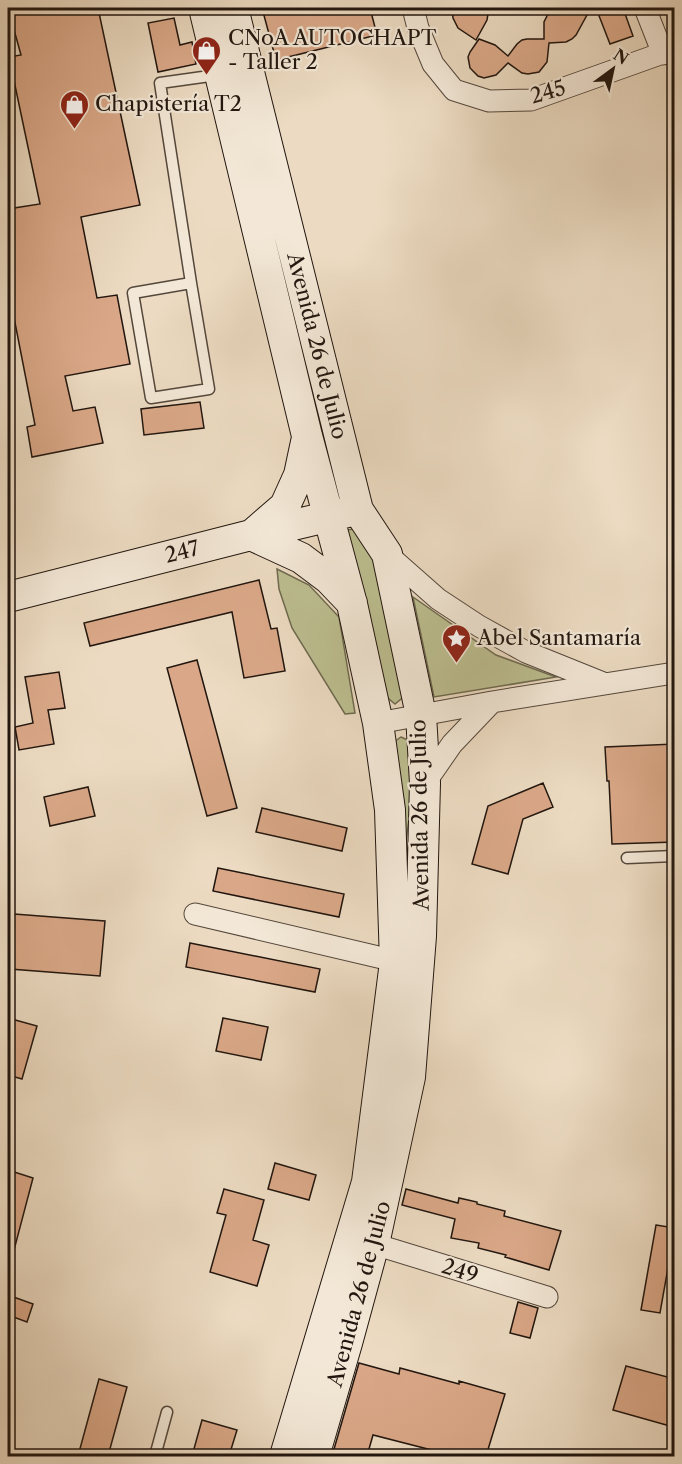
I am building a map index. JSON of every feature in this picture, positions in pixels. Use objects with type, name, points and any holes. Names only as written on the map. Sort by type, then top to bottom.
[{"type":"street","name":"Avenida 26 de Julio","points":[[204,8],[234,71],[358,510],[387,554],[421,715],[425,783],[421,936],[407,964],[367,1182],[285,1456]]},
{"type":"street","name":"Avenida 26 de Julio","points":[[233,8],[234,71],[307,436],[352,604],[378,723],[407,964],[410,1077],[374,1244],[314,1456]]},
{"type":"street","name":"245","points":[[413,8],[432,64],[454,90],[489,101],[531,100],[669,52]]},
{"type":"street","points":[[645,8],[669,52]]},
{"type":"street","points":[[307,436],[299,475],[285,506],[251,535],[301,558],[329,579],[352,604]]},
{"type":"street","name":"247","points":[[8,597],[358,510]]},
{"type":"street","points":[[387,554],[438,599],[480,626],[526,652],[604,683]]},
{"type":"street","points":[[378,723],[604,683],[675,673]]},
{"type":"street","points":[[425,783],[452,744],[492,702]]},
{"type":"street","points":[[195,914],[407,964]]},
{"type":"street","name":"249","points":[[374,1244],[547,1297]]},
{"type":"lane","points":[[191,283],[133,293],[151,398],[209,388],[160,83],[234,71]]},
{"type":"lane","points":[[627,858],[675,856]]},
{"type":"lane","points":[[155,1456],[168,1412]]},
{"type":"green space","points":[[360,528],[373,550],[406,695],[395,704],[383,694],[347,530]]},
{"type":"green space","points":[[277,569],[309,585],[339,617],[355,713],[345,714],[292,628],[279,589]]},
{"type":"green space","points":[[413,597],[496,655],[556,677],[434,697]]},
{"type":"green space","points":[[401,737],[412,742],[413,793],[405,847],[391,744]]},
{"type":"building","points":[[8,8],[98,8],[140,205],[81,217],[97,298],[117,295],[130,364],[65,376],[73,411],[95,407],[103,443],[32,457],[27,427],[35,425],[8,287],[8,209],[40,204],[9,57],[21,55]]},
{"type":"building","points":[[262,8],[370,8],[377,35],[276,60]]},
{"type":"building","points":[[452,8],[489,8],[487,20],[476,40],[458,28],[453,18]]},
{"type":"building","points":[[554,8],[566,8],[587,15],[572,39],[566,42],[549,43],[547,62],[539,72],[522,73],[508,63],[496,75],[484,78],[478,76],[470,68],[468,57],[479,39],[495,45],[508,56],[522,40],[544,39],[544,22]]},
{"type":"building","points":[[596,8],[623,8],[633,36],[610,44]]},
{"type":"building","points":[[174,18],[180,45],[192,42],[196,64],[158,72],[148,23]]},
{"type":"building","points":[[200,402],[204,428],[144,435],[141,409]]},
{"type":"building","points":[[259,580],[271,629],[277,628],[285,671],[244,678],[232,612],[90,646],[84,623]]},
{"type":"building","points":[[197,660],[237,808],[207,816],[167,668]]},
{"type":"building","points":[[59,672],[65,708],[48,710],[54,744],[19,750],[15,727],[33,723],[25,677]]},
{"type":"building","points":[[675,744],[675,842],[612,844],[605,747]]},
{"type":"building","points":[[543,783],[553,807],[523,819],[508,874],[472,864],[488,806]]},
{"type":"building","points":[[88,787],[95,816],[50,826],[44,797]]},
{"type":"building","points":[[262,808],[347,828],[342,851],[256,832]]},
{"type":"building","points":[[218,868],[344,894],[339,917],[213,891]]},
{"type":"building","points":[[14,914],[105,921],[100,976],[10,969]]},
{"type":"building","points":[[190,943],[320,969],[315,992],[186,967]]},
{"type":"building","points":[[8,1018],[37,1026],[22,1079],[8,1075]]},
{"type":"building","points":[[223,1018],[268,1027],[261,1060],[216,1051]]},
{"type":"building","points":[[275,1163],[316,1175],[309,1200],[268,1189]]},
{"type":"building","points":[[8,1170],[33,1178],[13,1254],[8,1253]]},
{"type":"building","points":[[224,1189],[264,1200],[253,1240],[269,1245],[257,1286],[210,1272],[226,1215],[217,1213]]},
{"type":"building","points":[[406,1189],[458,1203],[459,1198],[477,1202],[477,1204],[505,1211],[504,1216],[561,1231],[549,1270],[478,1248],[479,1243],[451,1238],[455,1219],[402,1205]]},
{"type":"building","points":[[656,1225],[675,1228],[660,1313],[641,1310]]},
{"type":"building","points":[[8,1295],[33,1304],[27,1322],[8,1315]]},
{"type":"building","points":[[518,1302],[538,1308],[530,1338],[510,1333]]},
{"type":"building","points":[[359,1363],[399,1374],[400,1368],[505,1394],[486,1456],[455,1456],[373,1435],[367,1456],[332,1456]]},
{"type":"building","points":[[626,1366],[675,1379],[675,1408],[670,1426],[613,1410]]},
{"type":"building","points":[[99,1379],[127,1387],[108,1456],[78,1456]]},
{"type":"building","points":[[202,1420],[237,1430],[229,1456],[192,1456]]},
{"type":"place","name":"CNoA AUTOCHAPT - Taller 2","points":[[207,76]]},
{"type":"place","name":"Chapistería T2","points":[[74,130]]},
{"type":"place","name":"Abel Santamaría","points":[[456,664]]}]
